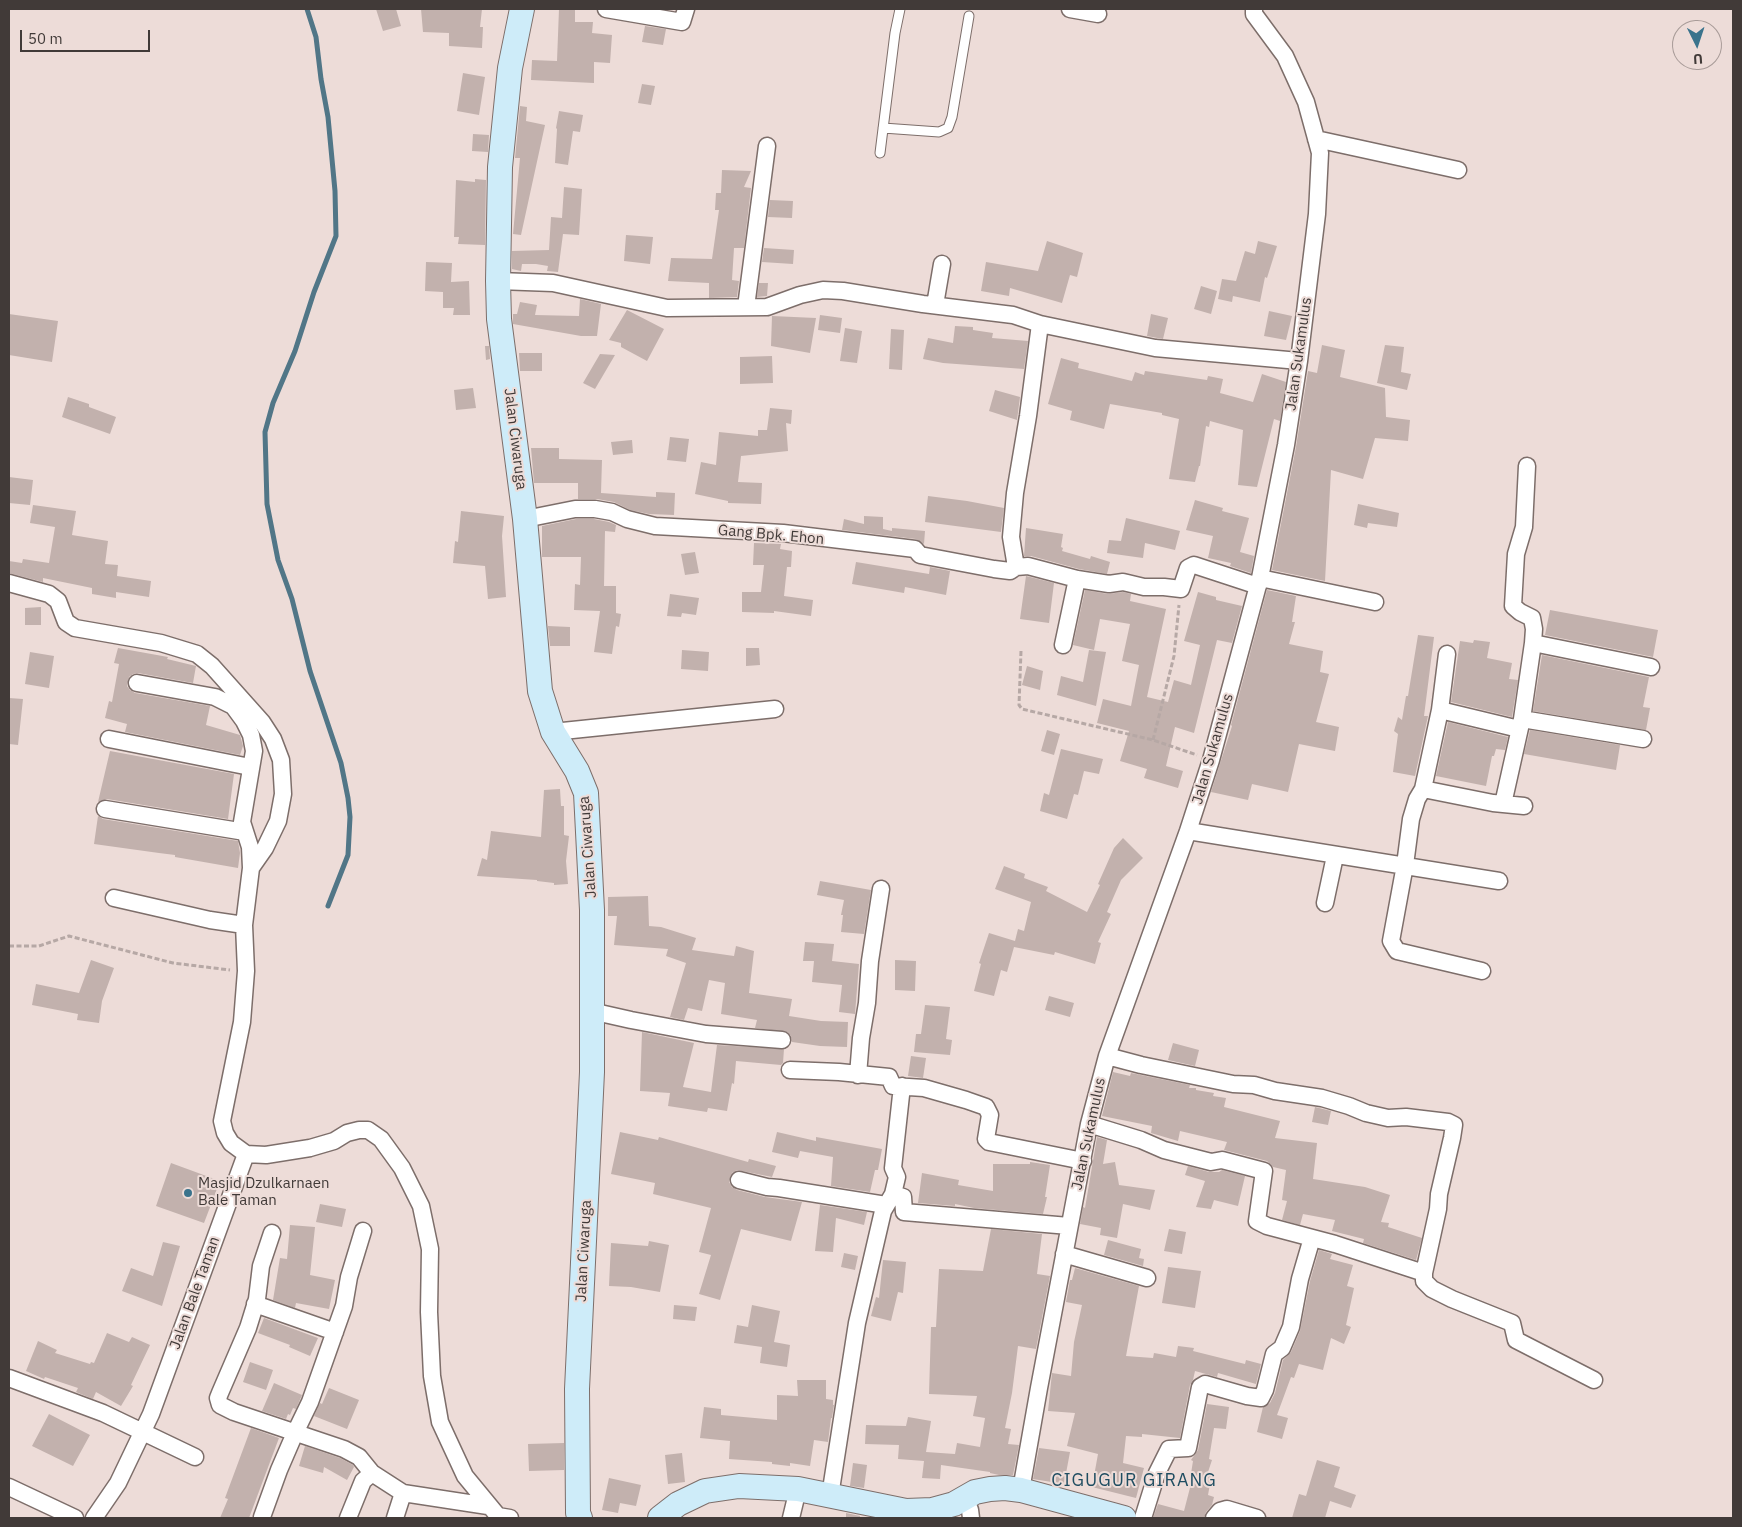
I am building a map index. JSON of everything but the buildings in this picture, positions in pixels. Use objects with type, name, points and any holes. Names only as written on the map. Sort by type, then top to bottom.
[{"type":"street","name":"Jalan Ciwaruga","points":[[522,9],[510,68],[500,167],[499,319],[525,519],[540,691],[552,732],[577,771],[586,793],[592,910],[592,1072],[577,1389],[578,1513],[580,1518]]},
{"type":"street","points":[[606,9],[682,22],[686,9]]},
{"type":"street","points":[[1070,9],[1098,14]]},
{"type":"street","name":"Jalan Sukamulus","points":[[1021,1490],[1089,1124],[1107,1056],[1188,831],[1210,760],[1259,582],[1286,445],[1299,360],[1317,214],[1320,153],[1306,102],[1285,56],[1254,14],[1254,9]]},
{"type":"street","points":[[1316,139],[1458,170]]},
{"type":"street","points":[[746,307],[767,146]]},
{"type":"street","points":[[935,305],[942,264]]},
{"type":"street","points":[[498,281],[553,283],[667,308],[767,307],[800,295],[823,290],[843,291],[1013,315],[1040,324],[1155,348],[1299,360]]},
{"type":"street","points":[[1016,567],[1011,538],[1015,493],[1028,416],[1040,324]]},
{"type":"street","points":[[1503,804],[1521,724],[1534,629],[1532,618],[1513,606],[1516,554],[1524,527],[1527,466]]},
{"type":"street","name":"Gang Bpk. Ehon","points":[[525,519],[574,509],[595,509],[612,512],[627,519],[656,526],[783,533],[916,549],[920,555],[994,569],[1010,571],[1016,567],[1028,566],[1077,579],[1109,584],[1123,582],[1144,587],[1164,587],[1181,590]]},
{"type":"street","points":[[1181,590],[1188,568],[1194,565],[1259,582],[1375,602]]},
{"type":"street","points":[[1063,645],[1077,579]]},
{"type":"street","points":[[9,583],[49,594],[58,601],[66,622],[75,628],[161,643],[196,654],[212,666],[262,722],[273,739],[281,760],[283,794],[278,821],[265,848],[251,868]]},
{"type":"street","points":[[1533,643],[1651,667]]},
{"type":"street","points":[[1447,654],[1440,710],[1423,788],[1417,799],[1411,819],[1405,865],[1391,941],[1397,951],[1482,972]]},
{"type":"street","points":[[137,683],[215,697],[232,706],[244,721],[251,735],[254,751],[242,822],[250,847],[251,868],[244,925],[246,971],[242,1022],[222,1121],[225,1132],[231,1142],[246,1154],[266,1155],[286,1153],[334,1141],[353,1132],[368,1130],[381,1139],[402,1168],[421,1206],[430,1249],[429,1312],[432,1376],[440,1422],[465,1476],[499,1515]]},
{"type":"street","points":[[552,732],[775,709]]},
{"type":"street","points":[[1440,710],[1521,724],[1643,739]]},
{"type":"street","points":[[109,739],[250,767]]},
{"type":"street","points":[[1423,788],[1503,804],[1524,806]]},
{"type":"street","points":[[105,809],[245,832]]},
{"type":"street","points":[[1188,831],[1336,856],[1405,865],[1499,882]]},
{"type":"street","points":[[1325,903],[1336,856]]},
{"type":"street","points":[[858,1075],[870,961],[881,889]]},
{"type":"street","points":[[114,898],[210,920],[244,925]]},
{"type":"street","points":[[592,1011],[706,1034],[782,1040]]},
{"type":"street","points":[[1107,1056],[1233,1084],[1322,1098],[1349,1106],[1366,1114],[1388,1118],[1406,1117],[1448,1122],[1454,1125],[1439,1194],[1438,1209],[1424,1273],[1424,1282],[1432,1289],[1452,1300],[1512,1323],[1516,1340],[1594,1380]]},
{"type":"street","points":[[790,1070],[889,1077],[893,1086],[924,1088],[986,1106],[990,1115],[986,1139],[989,1142],[1083,1161]]},
{"type":"street","points":[[830,1496],[857,1323],[883,1211],[897,1178],[893,1168],[902,1086]]},
{"type":"street","points":[[1089,1124],[1141,1140],[1164,1150],[1211,1162],[1222,1160],[1264,1171],[1257,1222],[1374,1256],[1424,1273]]},
{"type":"street","name":"Jalan Bale Taman","points":[[94,1518],[118,1483],[155,1403],[246,1154]]},
{"type":"street","points":[[739,1180],[767,1188],[889,1200],[903,1197],[904,1212],[1070,1226]]},
{"type":"street","points":[[262,1517],[279,1470],[310,1402],[335,1332],[344,1306],[349,1277],[363,1231]]},
{"type":"street","points":[[272,1233],[261,1266],[255,1304],[248,1328],[220,1393],[219,1402],[222,1407],[344,1449],[359,1457],[372,1473],[403,1493],[499,1515]]},
{"type":"street","points":[[1143,1518],[1157,1473],[1169,1449],[1188,1448],[1200,1387],[1205,1384],[1261,1398],[1265,1390],[1274,1354],[1282,1348],[1291,1327],[1300,1279],[1312,1238]]},
{"type":"street","points":[[1064,1254],[1147,1278]]},
{"type":"street","points":[[255,1304],[335,1332]]},
{"type":"street","points":[[9,1378],[103,1413],[195,1457]]},
{"type":"street","points":[[348,1518],[363,1481],[372,1473]]},
{"type":"street","points":[[660,1518],[678,1504],[705,1491],[739,1486],[798,1489],[906,1511],[932,1510],[954,1504],[968,1508],[990,1488],[1021,1490],[1124,1518]]},
{"type":"street","points":[[9,1487],[75,1518]]},
{"type":"street","points":[[791,1518],[798,1489]]},
{"type":"street","points":[[394,1518],[403,1493]]},
{"type":"street","points":[[1214,1518],[1220,1511],[1227,1509],[1257,1518]]},
{"type":"lane","points":[[880,153],[895,33],[900,9]]},
{"type":"lane","points":[[883,128],[939,132],[948,128],[952,117],[969,16]]},
{"type":"path","points":[[1153,740],[1174,656],[1181,590]]},
{"type":"path","points":[[1022,652],[1019,705],[1022,709],[1153,740],[1210,760]]},
{"type":"path","points":[[9,946],[40,946],[69,936],[173,963],[246,971]]},
{"type":"waterway","points":[[307,9],[316,37],[328,117],[335,191],[336,236],[314,292],[295,351],[273,403],[265,432],[267,504],[278,560],[292,599],[310,671],[341,763],[348,798],[350,817],[348,855],[328,906]]},
{"type":"place","name":"Masjid Dzulkarnaen Bale Taman","points":[[188,1193]]},
{"type":"district","name":"CIGUGUR GIRANG","points":[[1134,1481]]}]
